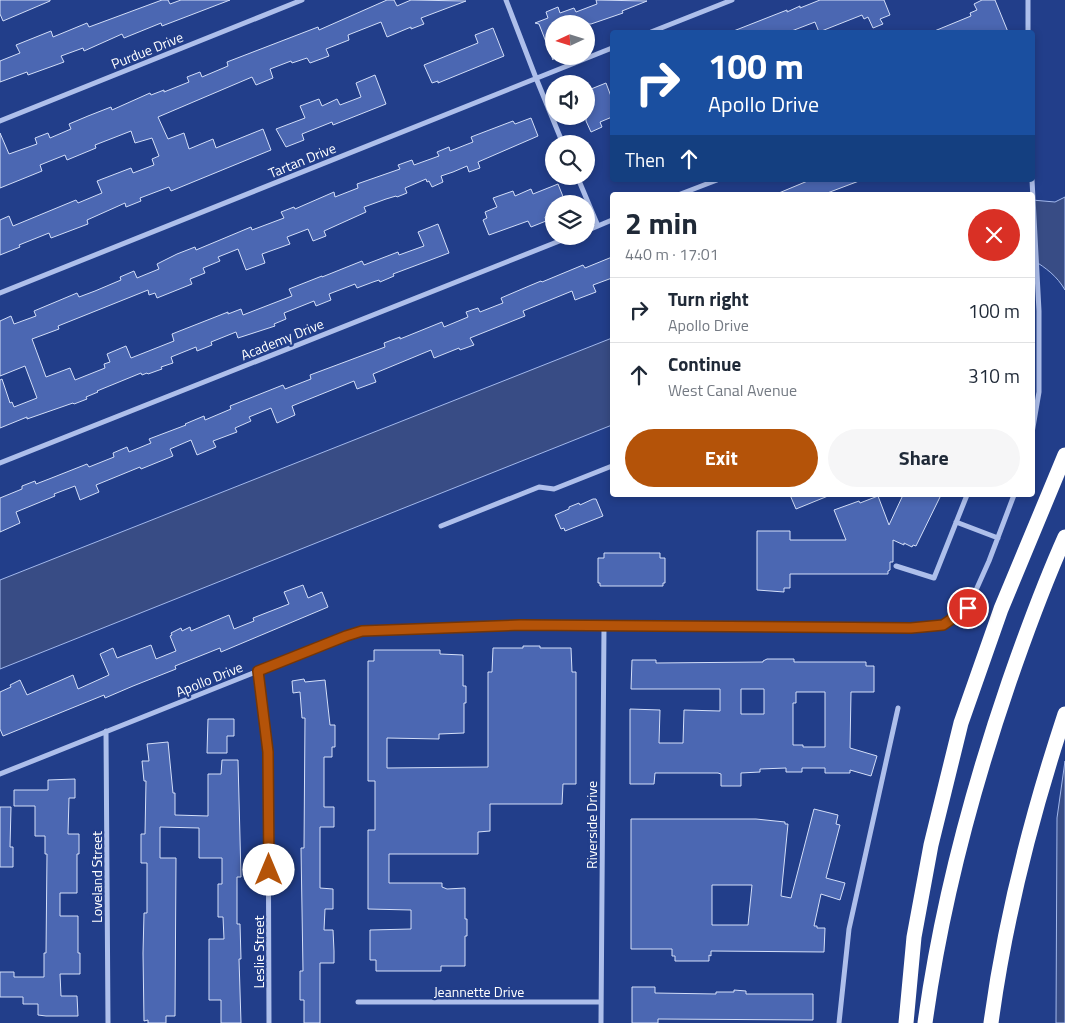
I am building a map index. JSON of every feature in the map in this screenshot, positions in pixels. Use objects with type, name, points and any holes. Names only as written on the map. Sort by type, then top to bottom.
[{"type":"highway","points":[[906,1023],[914,937],[931,845],[961,723],[1001,609],[1065,455]]},
{"type":"highway","points":[[925,1023],[953,867],[977,779],[1028,628],[1065,537]]},
{"type":"highway","points":[[991,1023],[1013,904],[1042,791],[1065,714]]},
{"type":"street","name":"Purdue Drive","points":[[0,121],[302,0]]},
{"type":"street","points":[[506,0],[559,135]]},
{"type":"street","points":[[656,30],[732,0]]},
{"type":"street","points":[[1028,0],[1028,30]]},
{"type":"street","name":"Tartan Drive","points":[[0,293],[610,49]]},
{"type":"street","points":[[686,192],[712,182]]},
{"type":"street","points":[[581,185],[598,226]]},
{"type":"street","points":[[595,227],[610,221]]},
{"type":"street","points":[[1035,236],[1039,311],[1039,392],[1035,415]]},
{"type":"street","name":"Academy Drive","points":[[0,463],[549,245]]},
{"type":"street","points":[[441,526],[539,487],[554,489],[610,467]]},
{"type":"street","points":[[896,566],[934,578],[966,497]]},
{"type":"street","name":"Apollo Drive","points":[[0,774],[362,631],[520,625],[911,628],[943,625],[968,608],[1013,497]]},
{"type":"street","points":[[956,522],[998,538]]},
{"type":"street","name":"Riverside Drive","points":[[601,1023],[604,627]]},
{"type":"street","name":"Leslie Street","points":[[258,671],[268,752],[269,1023]]},
{"type":"street","points":[[839,1023],[849,929],[898,708]]},
{"type":"street","name":"Loveland Street","points":[[106,731],[108,1023]]},
{"type":"street","name":"Jeannette Drive","points":[[358,1002],[601,1002]]},
{"type":"water","points":[[1065,197],[1065,290],[1051,273],[1035,261],[1035,200],[1055,202]]},
{"type":"water","points":[[610,339],[610,426],[0,669],[0,580]]},
{"type":"water","points":[[1065,761],[1065,1023],[1056,1023],[1057,818]]},
{"type":"building","points":[[0,0],[50,1],[3,21],[0,14]]},
{"type":"building","points":[[162,0],[168,0],[170,4],[181,0],[230,0],[162,26],[161,23],[124,38],[122,34],[84,51],[83,48],[61,56],[64,62],[28,75],[27,72],[0,82],[0,61],[20,53],[16,45],[51,31],[53,37],[87,23],[89,27]]},
{"type":"building","points":[[387,0],[394,0],[397,6],[411,0],[466,1],[421,18],[424,24],[387,37],[381,22],[348,35],[349,40],[326,49],[329,56],[310,63],[307,58],[292,63],[291,61],[270,69],[273,78],[256,85],[252,77],[158,117],[168,139],[184,133],[189,149],[213,139],[216,148],[263,129],[271,150],[171,191],[169,187],[140,198],[141,201],[126,207],[125,203],[87,220],[88,224],[51,238],[49,233],[0,255],[0,220],[9,216],[13,226],[76,200],[78,203],[102,193],[97,181],[131,168],[133,173],[154,165],[152,159],[159,156],[152,138],[135,143],[131,131],[95,145],[96,148],[67,160],[65,155],[40,165],[42,171],[0,188],[0,133],[9,154],[37,144],[35,138],[48,133],[50,138],[71,129],[69,124],[88,116],[111,107],[112,110],[150,93],[151,95],[164,90],[164,92],[189,82],[187,77],[200,72],[202,77],[228,66],[227,62],[318,27],[319,30]]},
{"type":"building","points":[[596,0],[647,1],[622,11],[623,13],[595,23],[595,15],[547,15],[546,12],[558,7],[560,13],[574,8],[576,12],[597,4]]},
{"type":"building","points":[[820,0],[884,0],[890,15],[880,19],[883,24],[873,28],[868,17],[864,19],[862,15],[824,30],[818,30],[815,22],[794,30],[736,30],[787,10],[787,12],[800,6],[800,8]]},
{"type":"building","points":[[982,0],[995,0],[1007,30],[937,30],[971,16],[970,13],[977,10],[974,4]]},
{"type":"building","points":[[545,19],[545,39],[539,24],[535,23]]},
{"type":"building","points":[[493,28],[504,56],[438,83],[438,81],[432,83],[424,65],[478,43],[475,35]]},
{"type":"building","points":[[375,75],[386,104],[333,125],[332,122],[302,134],[304,140],[286,147],[276,129],[305,118],[300,106],[319,99],[322,106],[337,99],[340,105],[361,97],[356,83]]},
{"type":"building","points":[[606,83],[610,94],[610,118],[600,122],[602,127],[591,132],[588,125],[595,125],[595,87]]},
{"type":"building","points":[[531,118],[538,136],[478,162],[480,168],[469,172],[467,166],[441,176],[443,182],[432,187],[426,179],[405,188],[407,193],[364,207],[366,212],[324,231],[326,236],[313,241],[308,229],[287,237],[290,244],[262,254],[265,263],[246,270],[238,249],[218,257],[220,261],[203,268],[205,273],[190,279],[192,284],[157,298],[155,293],[149,295],[148,290],[58,326],[59,329],[32,339],[46,377],[70,368],[75,380],[105,368],[104,364],[110,362],[107,354],[126,346],[131,358],[174,341],[172,334],[228,312],[228,314],[241,309],[243,315],[292,296],[289,289],[322,276],[362,261],[364,265],[398,252],[399,255],[424,246],[418,232],[438,224],[449,253],[393,274],[394,276],[380,282],[379,280],[357,288],[355,284],[329,294],[331,300],[316,306],[314,301],[284,313],[286,319],[274,324],[275,326],[238,338],[236,332],[211,342],[212,345],[197,351],[196,347],[171,357],[173,363],[161,367],[162,369],[148,374],[142,375],[141,373],[97,391],[86,397],[87,399],[27,419],[27,417],[0,428],[0,380],[2,379],[10,403],[12,402],[14,407],[37,398],[25,366],[0,376],[0,321],[11,316],[14,324],[36,316],[34,311],[77,293],[79,297],[95,291],[121,280],[120,277],[134,271],[137,278],[159,269],[157,264],[177,254],[195,247],[196,250],[251,227],[252,230],[284,218],[281,212],[294,207],[295,209],[334,192],[335,197],[358,188],[357,184],[400,169],[398,165],[412,160],[414,165],[439,156],[437,152],[449,147],[450,151],[473,142],[471,137],[513,121],[515,124]]},
{"type":"building","points":[[805,182],[856,182],[830,192],[781,192]]},
{"type":"building","points":[[558,185],[562,195],[545,195],[545,221],[531,227],[528,221],[489,235],[483,220],[487,218],[485,212],[497,207],[493,198],[513,191],[515,196],[531,189],[533,194]]},
{"type":"building","points":[[610,258],[610,279],[593,285],[596,292],[575,300],[572,291],[523,311],[525,316],[470,338],[474,345],[460,350],[459,348],[434,358],[431,350],[373,374],[376,382],[357,389],[354,381],[292,406],[295,415],[277,423],[271,408],[249,417],[251,421],[235,428],[237,432],[213,441],[216,447],[197,455],[191,440],[170,449],[173,456],[96,485],[99,492],[80,500],[75,486],[54,494],[55,496],[16,512],[20,523],[0,532],[0,498],[22,489],[22,486],[35,481],[36,484],[87,464],[89,467],[114,457],[113,453],[127,447],[129,452],[151,443],[149,439],[204,416],[205,420],[231,409],[230,406],[283,385],[285,389],[311,379],[310,375],[385,347],[384,343],[400,337],[400,339],[442,322],[444,327],[468,317],[466,312],[478,308],[480,312],[503,303],[501,298],[529,286],[583,265],[585,268]]},
{"type":"building","points":[[791,497],[826,497],[796,509]]},
{"type":"building","points":[[875,497],[878,497],[889,525],[902,497],[940,497],[916,546],[913,545],[912,547],[904,543],[904,545],[893,540],[893,562],[890,562],[888,574],[790,574],[790,588],[784,588],[784,592],[757,590],[757,531],[790,531],[790,540],[846,540],[834,510]]},
{"type":"building","points":[[596,499],[603,516],[565,531],[564,528],[561,529],[555,515],[569,509],[569,507],[579,503],[580,505]]},
{"type":"building","points":[[604,553],[660,553],[660,558],[665,558],[665,583],[663,583],[663,586],[600,586],[600,583],[598,583],[598,558],[604,558]]},
{"type":"building","points":[[303,585],[308,598],[322,592],[328,607],[221,652],[220,648],[175,666],[176,669],[105,698],[104,695],[3,736],[0,729],[0,692],[11,687],[10,685],[20,680],[27,695],[73,675],[78,689],[109,675],[100,654],[113,648],[117,658],[151,645],[156,659],[176,651],[170,636],[172,635],[171,633],[181,628],[182,631],[190,627],[191,631],[229,615],[234,629],[254,621],[253,618],[289,604],[284,592]]},
{"type":"building","points":[[523,646],[571,648],[572,672],[576,672],[576,784],[563,784],[562,804],[490,804],[490,831],[478,832],[478,854],[389,854],[389,883],[442,883],[442,887],[447,889],[465,888],[467,936],[465,936],[465,966],[441,966],[441,971],[376,971],[376,960],[370,960],[370,930],[411,929],[411,910],[368,909],[368,830],[375,830],[375,781],[368,781],[368,661],[374,661],[374,650],[440,650],[440,654],[463,655],[463,686],[466,686],[464,733],[439,734],[439,739],[387,738],[387,768],[488,767],[488,672],[492,672],[493,648],[523,648]]},
{"type":"building","points":[[767,659],[794,659],[794,662],[866,662],[866,666],[874,666],[874,692],[851,692],[850,748],[877,756],[871,776],[850,770],[850,773],[825,773],[825,768],[802,768],[802,772],[786,772],[786,768],[760,769],[760,772],[741,773],[741,786],[721,786],[721,774],[718,773],[655,773],[654,784],[630,784],[630,709],[660,710],[659,743],[683,743],[684,710],[720,711],[720,689],[631,689],[632,660],[656,660],[656,663],[763,661]],"holes":[[[741,689],[764,689],[764,714],[741,714]],[[796,692],[825,692],[825,747],[793,745],[793,703],[796,703]]]},
{"type":"building","points":[[304,679],[305,682],[325,680],[330,725],[335,725],[335,747],[332,747],[332,757],[324,757],[324,807],[334,807],[334,827],[320,827],[320,888],[333,889],[333,909],[325,909],[324,930],[333,930],[334,963],[320,963],[320,1023],[304,1023],[304,1000],[300,1000],[300,971],[303,971],[301,848],[304,848],[305,718],[302,718],[300,692],[293,693],[292,681]]},
{"type":"building","points":[[208,719],[234,719],[234,736],[227,736],[227,753],[207,753]]},
{"type":"building","points":[[168,742],[173,793],[175,793],[175,815],[208,816],[208,774],[221,774],[222,760],[238,760],[241,877],[237,877],[237,924],[240,924],[241,1023],[221,1023],[221,1000],[209,1000],[209,939],[224,939],[223,917],[218,917],[218,884],[222,884],[222,858],[199,858],[199,828],[160,827],[160,858],[176,858],[175,1016],[166,1016],[166,1023],[148,1023],[148,1020],[144,1021],[143,953],[144,913],[147,913],[147,863],[141,863],[141,834],[145,834],[146,781],[144,781],[142,761],[149,761],[147,744]]},
{"type":"building","points":[[75,779],[75,798],[69,798],[68,834],[79,834],[77,893],[60,893],[60,916],[78,916],[80,974],[60,974],[61,996],[77,996],[78,1016],[38,1015],[38,1004],[23,1004],[23,997],[0,997],[0,972],[14,972],[14,977],[44,977],[44,953],[46,953],[47,854],[45,854],[45,836],[35,836],[35,806],[14,806],[14,790],[48,790],[48,780]]},
{"type":"building","points":[[0,807],[11,807],[10,847],[13,847],[13,867],[0,867]]},
{"type":"building","points":[[814,809],[838,815],[836,824],[840,825],[826,878],[845,883],[840,900],[821,894],[814,926],[825,928],[824,952],[711,951],[709,961],[675,961],[675,956],[672,956],[672,949],[631,949],[631,819],[756,819],[785,822],[785,824],[788,824],[781,896],[791,898]],"holes":[[[712,885],[752,885],[748,925],[712,925]]]},
{"type":"building","points":[[632,987],[655,987],[655,993],[716,994],[716,992],[734,992],[734,990],[746,991],[746,994],[813,994],[813,1020],[658,1019],[658,1023],[632,1023]]},
{"type":"route","points":[[269,870],[268,752],[258,671],[346,636],[362,631],[520,625],[911,628],[943,625],[968,608]]}]
